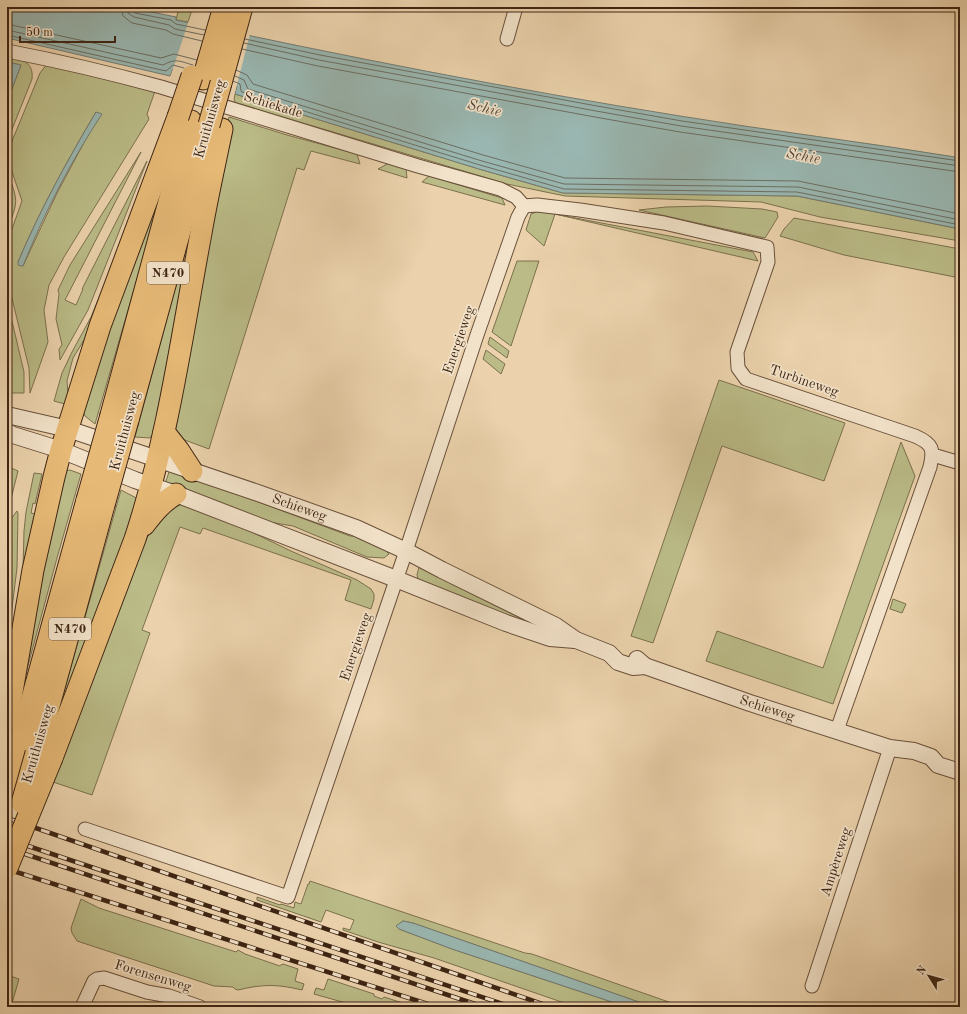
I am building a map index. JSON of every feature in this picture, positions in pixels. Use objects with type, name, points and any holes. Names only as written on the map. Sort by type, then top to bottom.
[{"type":"highway","name":"N470","points":[[7,868],[35,753],[135,538],[148,502],[164,432],[201,231],[200,54],[215,35],[224,7]]},
{"type":"highway","name":"Kruithuisweg","points":[[7,856],[35,753],[96,502],[200,123],[226,63],[242,7]]},
{"type":"highway","name":"N470","points":[[7,721],[33,570],[54,477],[100,326],[200,123]]},
{"type":"highway","points":[[164,432],[180,451],[192,471]]},
{"type":"highway","name":"N470","points":[[135,538],[156,508],[176,494]]},
{"type":"highway","name":"Kruithuisweg","points":[[7,789],[35,753]]},
{"type":"street","points":[[507,39],[516,7]]},
{"type":"street","name":"Schiekade","points":[[7,51],[65,63],[161,87],[418,166],[500,189],[516,197],[524,206]]},
{"type":"street","name":"Turbineweg","points":[[524,206],[537,205],[580,210],[664,223],[767,248],[768,262],[736,352],[738,368],[746,379],[915,436],[928,443],[932,449],[932,455]]},
{"type":"street","name":"Energieweg","points":[[85,829],[288,897],[406,550],[477,334],[518,217],[524,206]]},
{"type":"street","name":"Schieweg","points":[[7,415],[68,429],[258,493],[356,528],[406,550],[442,570],[556,626],[576,640],[609,653],[618,662],[626,665],[633,667],[645,666],[890,748],[914,751],[931,757],[938,764],[960,772]]},
{"type":"street","name":"Schieweg","points":[[7,432],[13,436],[61,450],[520,628],[550,638],[576,640]]},
{"type":"street","points":[[837,730],[930,467],[932,455],[960,463]]},
{"type":"street","name":"Ampèreweg","points":[[812,986],[890,748]]},
{"type":"street","name":"Forensenweg","points":[[82,1007],[91,985],[96,979],[104,978],[147,992],[169,996],[200,1007]]},
{"type":"green space","points":[[179,7],[193,7],[188,22],[176,20]]},
{"type":"green space","points":[[7,56],[17,58],[25,62],[31,68],[32,79],[7,142],[7,102],[21,65],[7,62]]},
{"type":"green space","points":[[47,64],[155,91],[147,114],[149,119],[64,257],[49,285],[44,310],[48,342],[30,393],[29,368],[7,278],[7,243],[22,201],[9,163],[10,146],[40,73]],"holes":[[[96,112],[88,135],[57,193],[23,266],[18,262],[35,224],[64,167]]]},
{"type":"green space","points":[[235,94],[479,169],[563,193],[797,196],[960,229],[960,241],[820,217],[761,202],[565,196],[507,184],[236,103],[234,100]]},
{"type":"green space","points":[[229,117],[357,154],[360,164],[311,151],[304,170],[297,168],[209,449],[182,439],[175,432],[222,147]]},
{"type":"green space","points":[[178,127],[159,203],[95,424],[85,416],[82,408]]},
{"type":"green space","points":[[141,152],[65,300],[76,305],[82,289],[147,161],[88,310],[60,360],[59,349],[62,345],[56,319],[59,294],[58,290],[70,265]]},
{"type":"green space","points":[[389,163],[406,168],[407,178],[378,169]]},
{"type":"green space","points":[[7,171],[16,200],[14,212],[7,230]]},
{"type":"green space","points":[[429,176],[502,198],[505,205],[422,182]]},
{"type":"green space","points":[[707,206],[762,209],[777,212],[778,217],[765,238],[639,210],[666,207]]},
{"type":"green space","points":[[197,207],[160,424],[150,438],[135,437]]},
{"type":"green space","points":[[539,211],[555,214],[544,246],[526,230],[531,214]]},
{"type":"green space","points":[[557,214],[753,252],[758,261]]},
{"type":"green space","points":[[794,218],[960,249],[960,278],[844,255],[780,236]]},
{"type":"green space","points":[[131,219],[98,317],[73,358],[67,381],[68,393],[65,404],[54,401],[62,373],[91,317]]},
{"type":"green space","points":[[517,261],[539,261],[511,346],[492,332]]},
{"type":"green space","points":[[7,300],[24,372],[24,393],[7,393]]},
{"type":"green space","points":[[490,337],[509,351],[507,358],[488,344]]},
{"type":"green space","points":[[486,350],[505,364],[501,374],[483,359]]},
{"type":"green space","points":[[719,380],[845,423],[824,481],[722,446],[653,643],[631,636]]},
{"type":"green space","points":[[901,442],[915,476],[833,704],[706,661],[717,631],[823,668]]},
{"type":"green space","points":[[7,466],[18,471],[11,499],[7,506]]},
{"type":"green space","points":[[170,469],[350,536],[367,538],[376,542],[389,554],[384,558],[367,557],[293,526],[269,522],[165,484]]},
{"type":"green space","points":[[70,470],[81,474],[19,699],[60,472]]},
{"type":"green space","points":[[34,473],[42,474],[35,504],[33,503],[31,513],[38,515],[23,569],[26,512]]},
{"type":"green space","points":[[121,490],[144,502],[50,738],[61,702]]},
{"type":"green space","points":[[186,501],[203,510],[202,513],[237,525],[357,580],[371,589],[374,594],[371,609],[345,600],[351,580],[203,528],[200,534],[180,527],[142,630],[150,633],[92,795],[50,781],[107,634],[157,514]]},
{"type":"green space","points":[[17,511],[17,568],[7,648],[7,524]]},
{"type":"green space","points":[[423,566],[430,568],[553,636],[419,582],[417,575],[419,567]]},
{"type":"green space","points":[[893,599],[906,604],[902,613],[890,609]]},
{"type":"green space","points":[[310,881],[525,953],[532,954],[683,1007],[653,1007],[413,923],[403,921],[397,926],[399,929],[452,949],[627,1007],[576,1007],[434,958],[343,930],[343,928],[350,930],[354,920],[326,910],[321,922],[257,900],[257,897],[294,908],[295,902],[301,904]]},
{"type":"green space","points":[[81,899],[99,908],[236,952],[238,950],[279,966],[283,964],[298,969],[295,981],[304,984],[302,990],[277,986],[263,986],[238,990],[233,987],[214,986],[77,941],[71,928]]},
{"type":"green space","points":[[7,975],[19,979],[11,1007],[7,1007]]},
{"type":"green space","points":[[328,979],[374,994],[374,996],[382,999],[384,997],[415,1007],[360,1007],[314,994],[316,988],[324,990]]},
{"type":"water","name":"Schie","points":[[7,7],[127,7],[176,17],[176,20],[364,59],[490,83],[617,106],[960,158],[960,229],[797,196],[563,193],[479,169],[235,94],[237,86],[173,69],[170,76],[7,38]]},
{"type":"water","points":[[7,62],[21,65],[7,102]]},
{"type":"water","points":[[96,112],[102,114],[59,188],[40,226],[23,266],[18,265],[26,243],[64,167]]},
{"type":"water","points":[[403,921],[413,923],[653,1007],[627,1007],[452,949],[399,929],[396,926]]},
{"type":"pier","points":[[189,20],[250,34],[234,96],[235,88],[174,71],[172,77],[170,78]]},
{"type":"railway","points":[[7,818],[551,1007]]},
{"type":"railway","points":[[7,839],[512,1007]]},
{"type":"railway","points":[[7,848],[484,1007]]},
{"type":"railway","points":[[7,869],[437,1007]]}]
